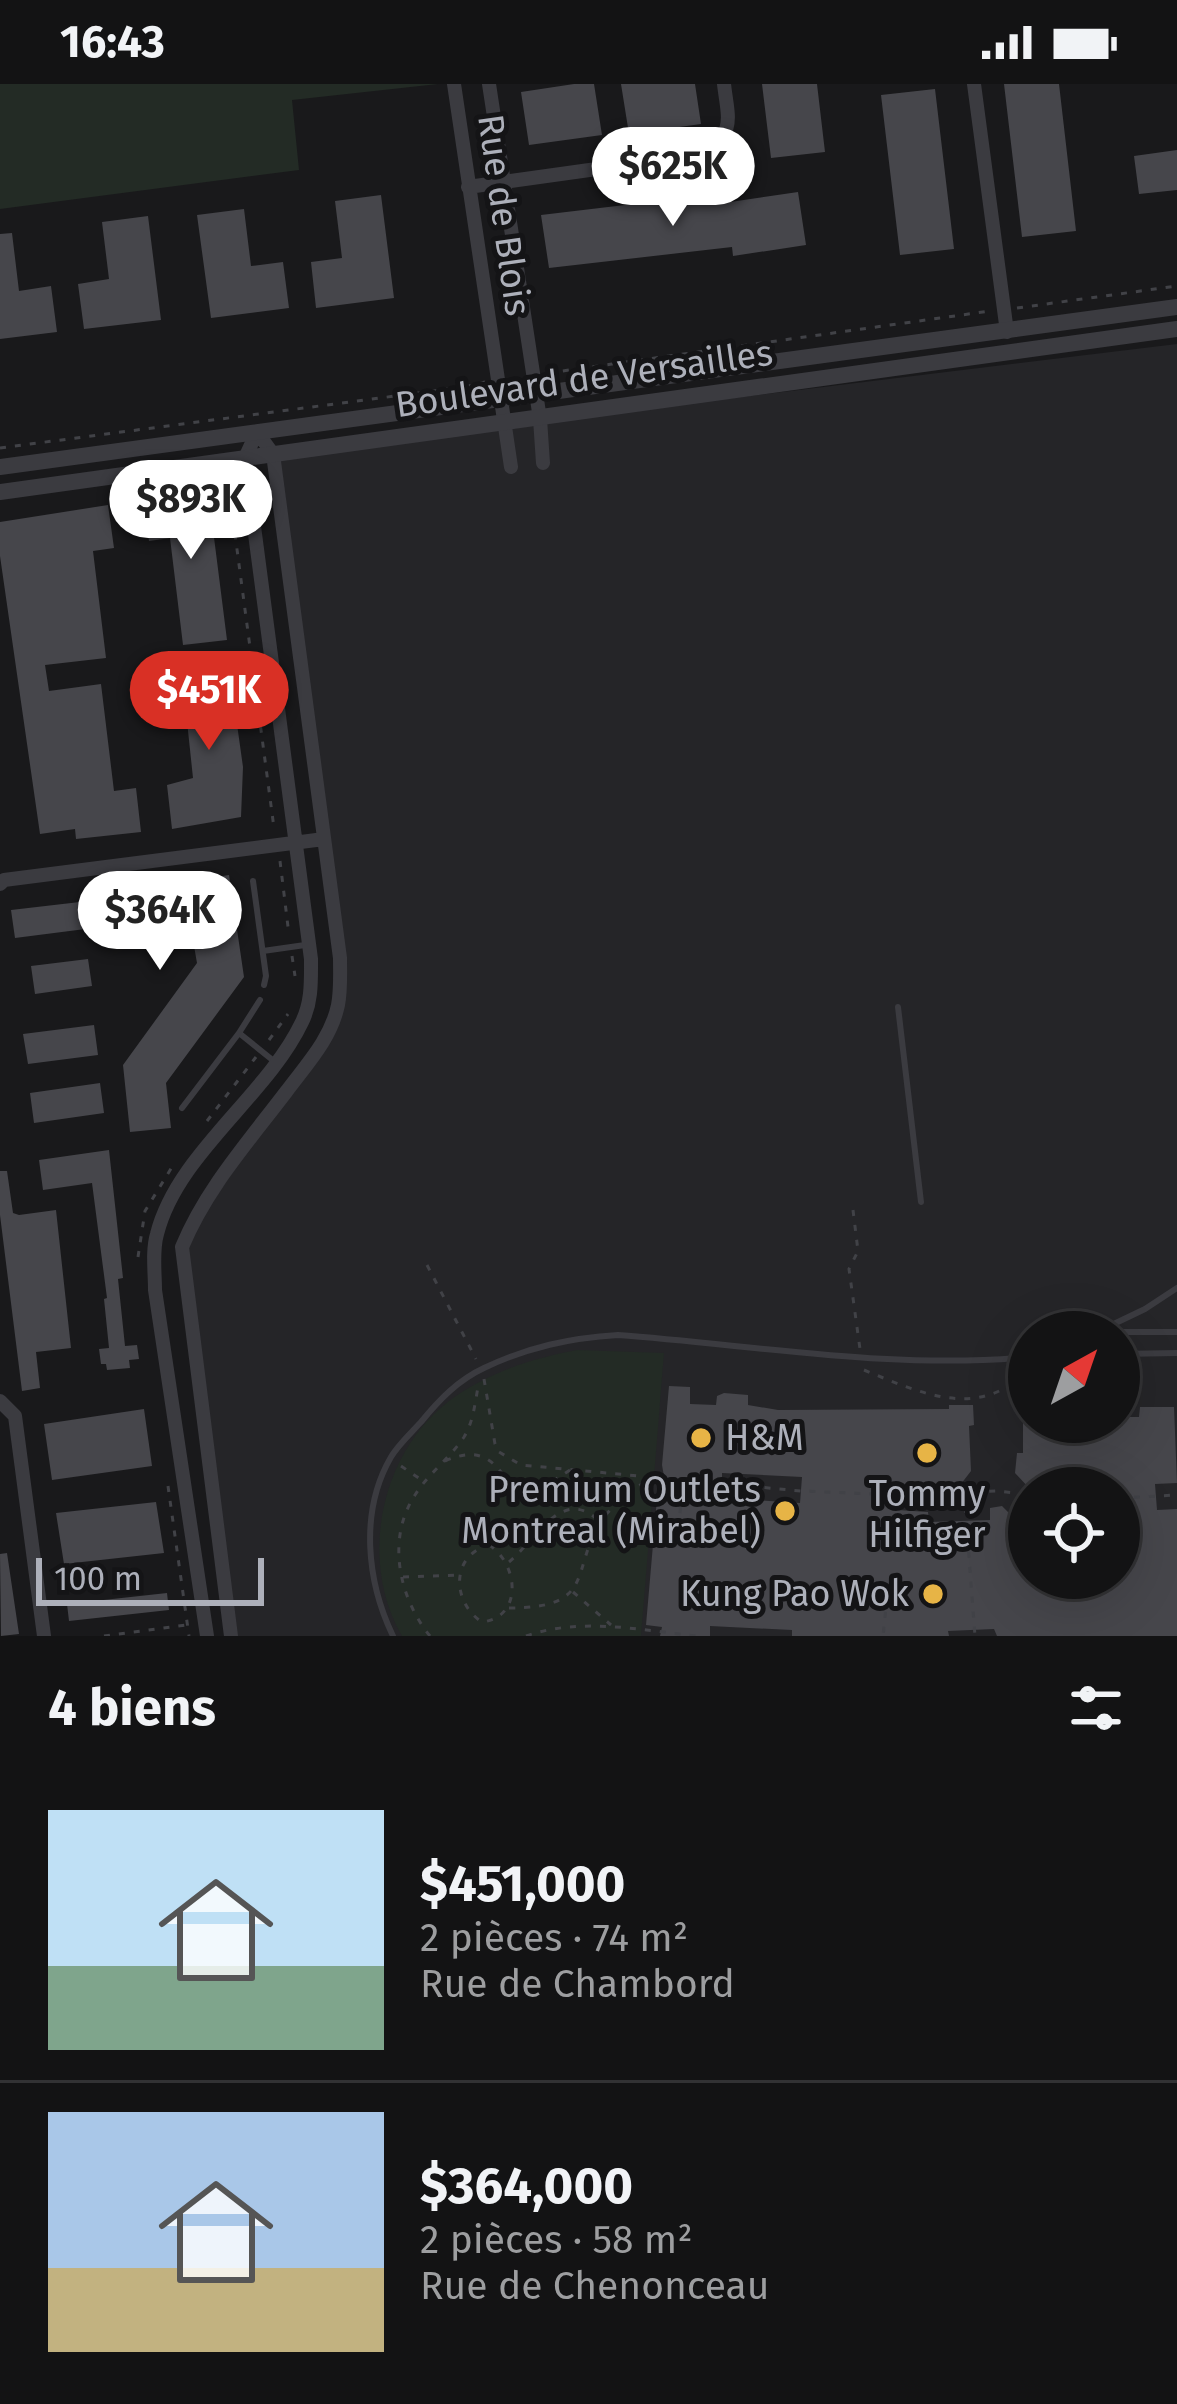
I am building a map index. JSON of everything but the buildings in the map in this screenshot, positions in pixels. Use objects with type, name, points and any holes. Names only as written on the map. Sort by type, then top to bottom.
[{"type":"street","name":"Rue de Blois","points":[[454,84],[512,467]]},
{"type":"street","name":"Rue de Blois","points":[[488,84],[543,464]]},
{"type":"street","points":[[468,187],[704,154],[723,140],[729,126],[724,84]]},
{"type":"street","points":[[974,84],[1007,332]]},
{"type":"street","name":"Boulevard de Versailles","points":[[0,467],[1177,307]]},
{"type":"street","name":"Boulevard de Versailles","points":[[0,492],[1177,329]]},
{"type":"street","points":[[207,1636],[155,1290],[155,1238],[168,1203],[304,1020],[311,993],[309,944],[245,458],[257,432],[273,454],[340,958],[338,1006],[320,1047],[218,1180],[194,1217],[182,1247],[231,1636]]},
{"type":"street","points":[[0,884],[324,839]]},
{"type":"street","points":[[0,1400],[11,1410],[16,1424],[44,1636]]},
{"type":"lane","points":[[253,880],[264,986]]},
{"type":"lane","points":[[263,951],[309,944]]},
{"type":"lane","points":[[182,1108],[260,1000]]},
{"type":"lane","points":[[898,1007],[921,1202]]},
{"type":"lane","points":[[238,1033],[275,1062]]},
{"type":"lane","points":[[1140,1311],[1177,1288]]},
{"type":"lane","points":[[1140,1332],[1177,1332]]},
{"type":"lane","points":[[393,1636],[377,1602],[370,1548],[374,1507],[390,1458],[455,1385],[481,1369],[536,1347],[618,1335],[862,1358],[1008,1359]]},
{"type":"lane","points":[[1140,1354],[1177,1354]]},
{"type":"path","points":[[1009,309],[1177,286]]},
{"type":"path","name":"Boulevard de Versailles","points":[[553,372],[979,313]]},
{"type":"path","name":"Boulevard de Versailles","points":[[0,448],[444,388]]},
{"type":"path","points":[[228,477],[275,832]]},
{"type":"path","points":[[853,1210],[858,1251],[849,1269],[864,1371],[944,1400],[964,1401],[1008,1388]]},
{"type":"path","points":[[427,1265],[481,1369],[500,1452],[521,1465],[682,1482],[898,1495],[963,1490],[1008,1493]]},
{"type":"path","points":[[430,1636],[410,1610],[401,1577],[400,1546],[407,1511],[471,1421],[481,1369]]},
{"type":"path","points":[[443,1462],[459,1455],[491,1461],[505,1470],[522,1501],[572,1469]]},
{"type":"path","points":[[390,1458],[425,1483]]},
{"type":"path","points":[[509,1608],[513,1591],[508,1562],[489,1545],[466,1560],[460,1575],[462,1603],[482,1622],[492,1621],[509,1608],[540,1606],[572,1591],[583,1575],[600,1522],[648,1479]]},
{"type":"path","points":[[678,1544],[682,1482]]},
{"type":"path","points":[[963,1490],[975,1636]]},
{"type":"path","points":[[1140,1497],[1177,1495]]},
{"type":"path","points":[[508,1562],[566,1508],[580,1508],[600,1522]]},
{"type":"path","points":[[370,1548],[400,1546]]},
{"type":"path","points":[[401,1577],[460,1575]]},
{"type":"path","points":[[867,1587],[888,1588],[883,1636]]},
{"type":"path","points":[[572,1591],[615,1628]]},
{"type":"path","points":[[104,1636],[188,1627],[189,1636]]},
{"type":"path","points":[[526,1636],[548,1628],[615,1628],[695,1636]]},
{"type":"shaded area","points":[[0,84],[438,84],[292,100],[299,170],[0,209]]},
{"type":"shaded area","points":[[1177,344],[1177,1636],[231,1636],[182,1247],[328,1031],[340,958],[273,454]]},
{"type":"shaded area","points":[[577,1350],[664,1353],[641,1636],[402,1636],[388,1606],[380,1540],[394,1474],[410,1444],[430,1418],[484,1379]]},
{"type":"place","name":"H&M","points":[[701,1438]]},
{"type":"place","name":"Tommy Hilfiger","points":[[927,1453]]},
{"type":"place","name":"Premium Outlets Montreal (Mirabel)","points":[[785,1511]]},
{"type":"place","name":"Kung Pao Wok","points":[[933,1594]]}]
